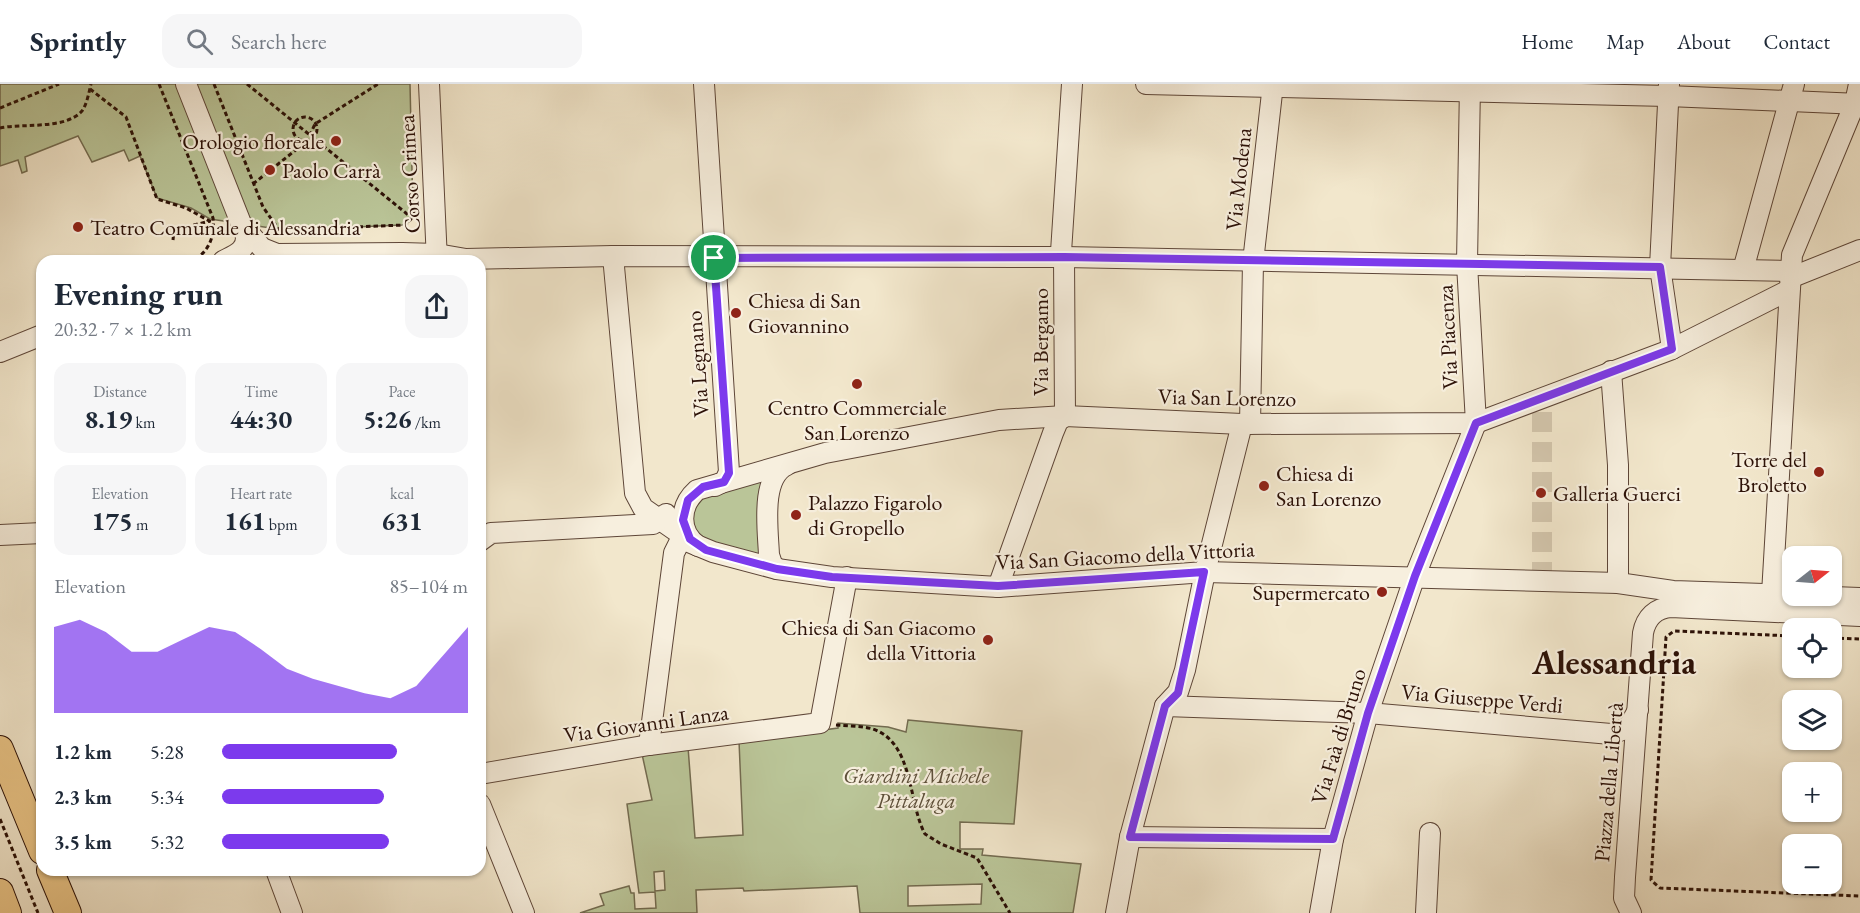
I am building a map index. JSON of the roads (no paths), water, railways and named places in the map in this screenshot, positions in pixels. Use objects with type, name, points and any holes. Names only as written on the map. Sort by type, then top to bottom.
[{"type":"main road","points":[[0,749],[36,821]]},
{"type":"main road","points":[[53,876],[68,913]]},
{"type":"main road","points":[[0,892],[8,913]]},
{"type":"street","points":[[186,84],[246,236],[244,247],[232,255]]},
{"type":"street","name":"Corso Crimea","points":[[429,84],[437,255]]},
{"type":"street","name":"Via Legnano","points":[[704,84],[729,472],[724,482],[712,486]]},
{"type":"street","name":"Via Bergamo","points":[[998,586],[1053,433],[1058,421],[1065,416],[1064,257],[1061,252],[1061,231],[1072,84]]},
{"type":"street","points":[[1146,84],[1792,92],[1858,97],[1792,255],[1772,594]]},
{"type":"street","name":"Via Modena","points":[[1116,913],[1138,787],[1165,706],[1178,693],[1204,572],[1246,424],[1253,262],[1273,85]]},
{"type":"street","name":"Via Piacenza","points":[[1415,576],[1476,423],[1467,264],[1470,88]]},
{"type":"street","points":[[1669,90],[1660,267],[1671,349]]},
{"type":"street","points":[[1743,270],[1792,92]]},
{"type":"street","points":[[402,253],[428,239],[435,219]]},
{"type":"street","points":[[242,225],[269,255]]},
{"type":"street","name":"Via San Lorenzo","points":[[655,520],[703,487],[825,453],[999,420],[1065,416],[1246,424],[1476,423],[1671,349],[1790,280],[1860,250]]},
{"type":"street","points":[[350,255],[402,253],[420,255]]},
{"type":"street","points":[[614,256],[635,493],[641,506],[655,520],[692,544]]},
{"type":"street","points":[[486,259],[614,256],[1064,257],[1253,262],[1660,267],[1743,270],[1790,280]]},
{"type":"street","points":[[0,352],[36,337]]},
{"type":"street","points":[[1611,371],[1618,465],[1618,583],[1673,591],[1782,594]]},
{"type":"street","points":[[777,569],[772,564],[769,555],[769,486],[777,472],[794,462]]},
{"type":"street","points":[[627,521],[635,493]]},
{"type":"street","points":[[692,495],[685,506],[684,526],[692,544]]},
{"type":"street","points":[[486,523],[655,520]]},
{"type":"street","points":[[486,537],[491,533],[627,521]]},
{"type":"street","points":[[0,535],[36,534]]},
{"type":"street","points":[[649,745],[673,559],[677,546],[692,544]]},
{"type":"street","name":"Via San Giacomo della Vittoria","points":[[692,544],[777,569],[847,577],[998,586],[1204,572],[1618,583]]},
{"type":"street","name":"Via Faà di Bruno","points":[[1320,913],[1333,839],[1368,713],[1415,576]]},
{"type":"street","name":"Via Giovanni Lanza","points":[[486,773],[649,745],[820,723],[847,577]]},
{"type":"street","points":[[1842,597],[1860,598]]},
{"type":"street","name":"Piazza della Libertà","points":[[1631,913],[1624,894],[1644,628],[1651,616],[1659,610],[1671,607],[1860,616]]},
{"type":"street","name":"Via Giuseppe Verdi","points":[[1165,706],[1368,713],[1611,734],[1628,728],[1638,710]]},
{"type":"street","points":[[486,819],[524,913]]},
{"type":"street","points":[[1426,913],[1430,833]]},
{"type":"street","points":[[1130,837],[1333,839]]},
{"type":"street","points":[[278,876],[292,913]]},
{"type":"tunnel","points":[[1542,412],[1542,574]]},
{"type":"place","name":"Orologio floreale","points":[[336,141]]},
{"type":"place","name":"Paolo Carrà","points":[[270,170]]},
{"type":"place","name":"Teatro Comunale di Alessandria","points":[[78,227]]},
{"type":"place","name":"Chiesa di San Giovannino","points":[[736,313]]},
{"type":"place","name":"Centro Commerciale San Lorenzo","points":[[857,384]]},
{"type":"place","name":"Torre del Broletto","points":[[1819,472]]},
{"type":"place","name":"Chiesa di San Lorenzo","points":[[1264,486]]},
{"type":"place","name":"Galleria Guerci","points":[[1541,493]]},
{"type":"place","name":"Palazzo Figarolo di Gropello","points":[[796,515]]},
{"type":"place","name":"Supermercato","points":[[1382,592]]},
{"type":"place","name":"Chiesa di San Giacomo della Vittoria","points":[[988,640]]},
{"type":"district","name":"Alessandria","points":[[1614,662]]},
{"type":"park label","name":"Giardini Michele Pittaluga","points":[[916,788]]}]
